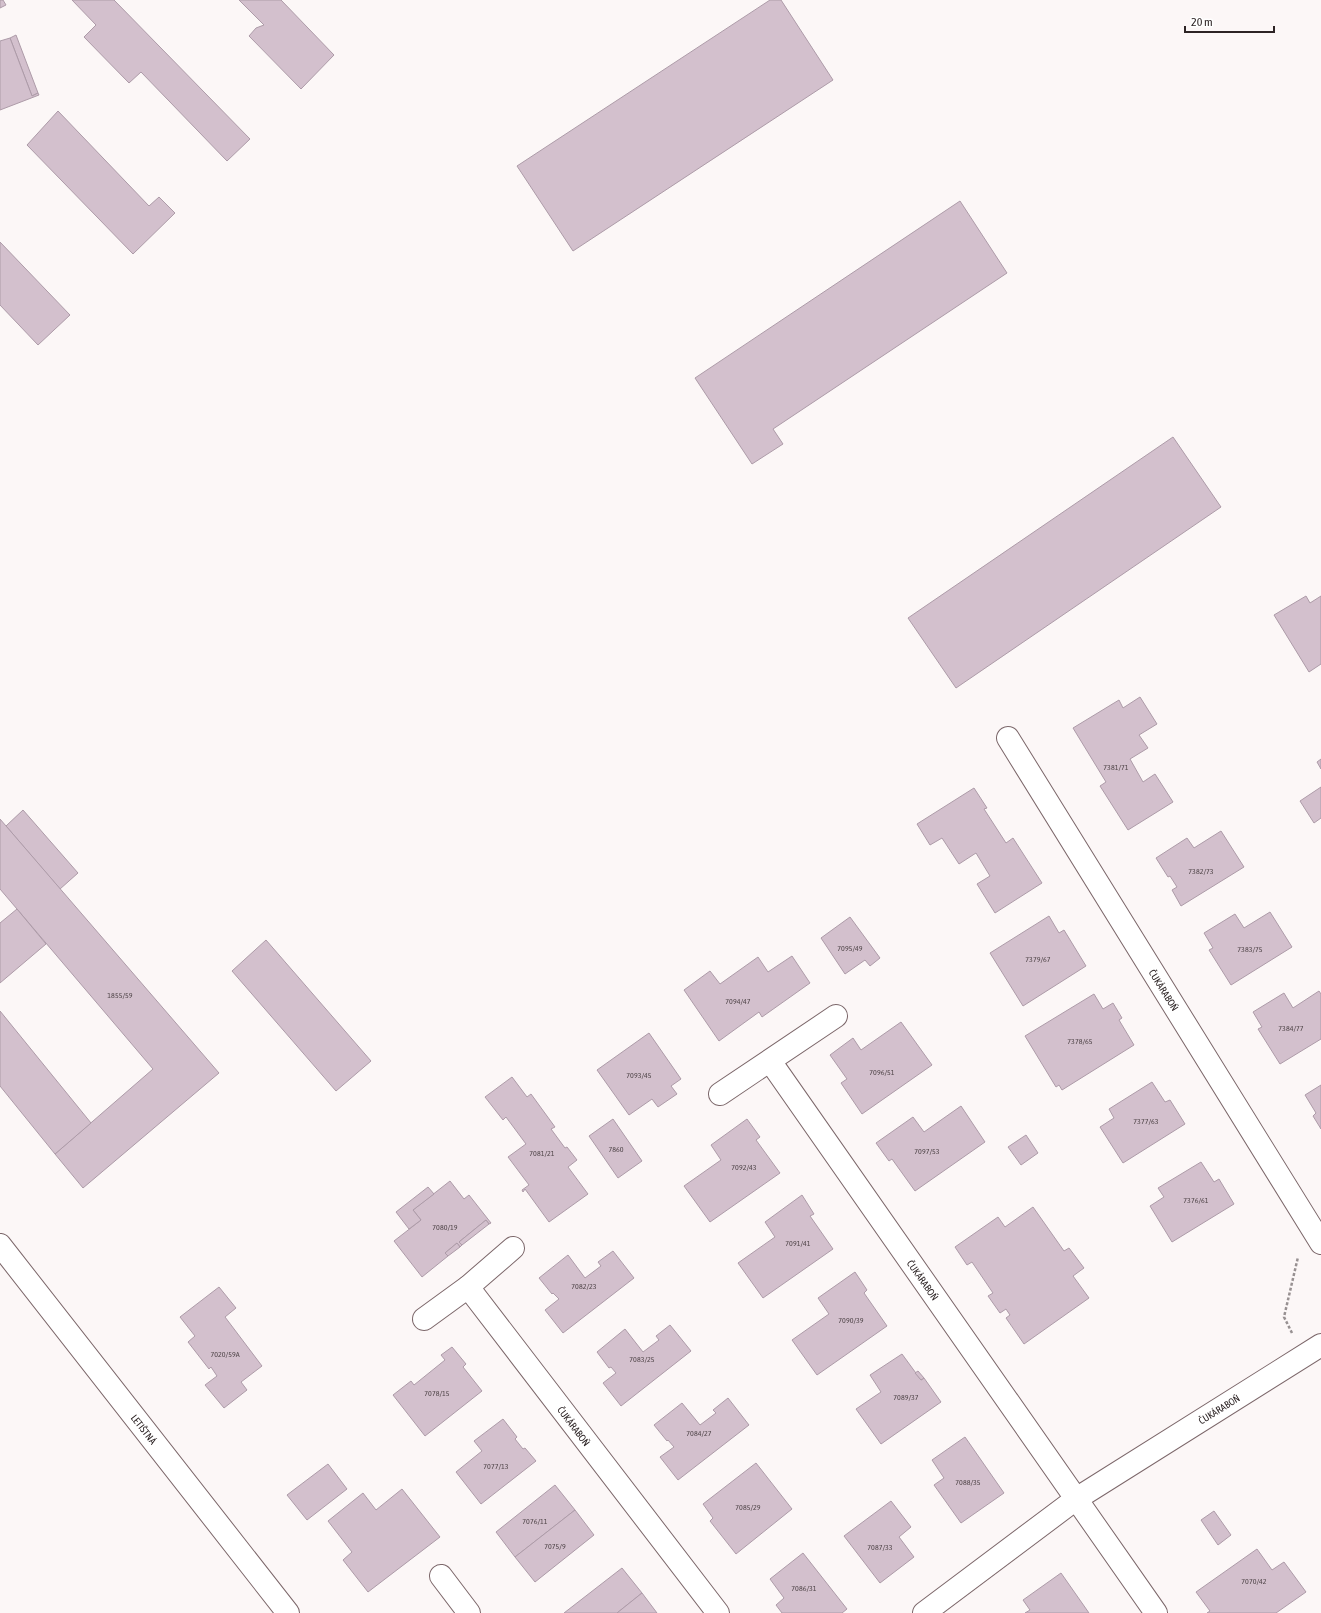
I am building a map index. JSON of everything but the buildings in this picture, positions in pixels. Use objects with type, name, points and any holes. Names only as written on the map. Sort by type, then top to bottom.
[{"type":"street","name":"ČUKÁRABOŇ","points":[[1008,738],[1320,1242]]},
{"type":"street","points":[[720,1094],[836,1016]]},
{"type":"street","name":"ČUKÁRABOŇ","points":[[770,1061],[1156,1613]]},
{"type":"street","name":"LETIŠTNÁ","points":[[0,1245],[288,1613]]},
{"type":"street","points":[[424,1319],[468,1287],[513,1248]]},
{"type":"street","name":"ČUKÁRABOŇ","points":[[468,1287],[718,1613]]},
{"type":"street","name":"ČUKÁRABOŇ","points":[[924,1613],[1076,1499],[1313,1350]]},
{"type":"street","points":[[440,1576],[469,1613]]},
{"type":"path","points":[[1313,1350],[1284,1317],[1299,1254],[1320,1242]]}]
